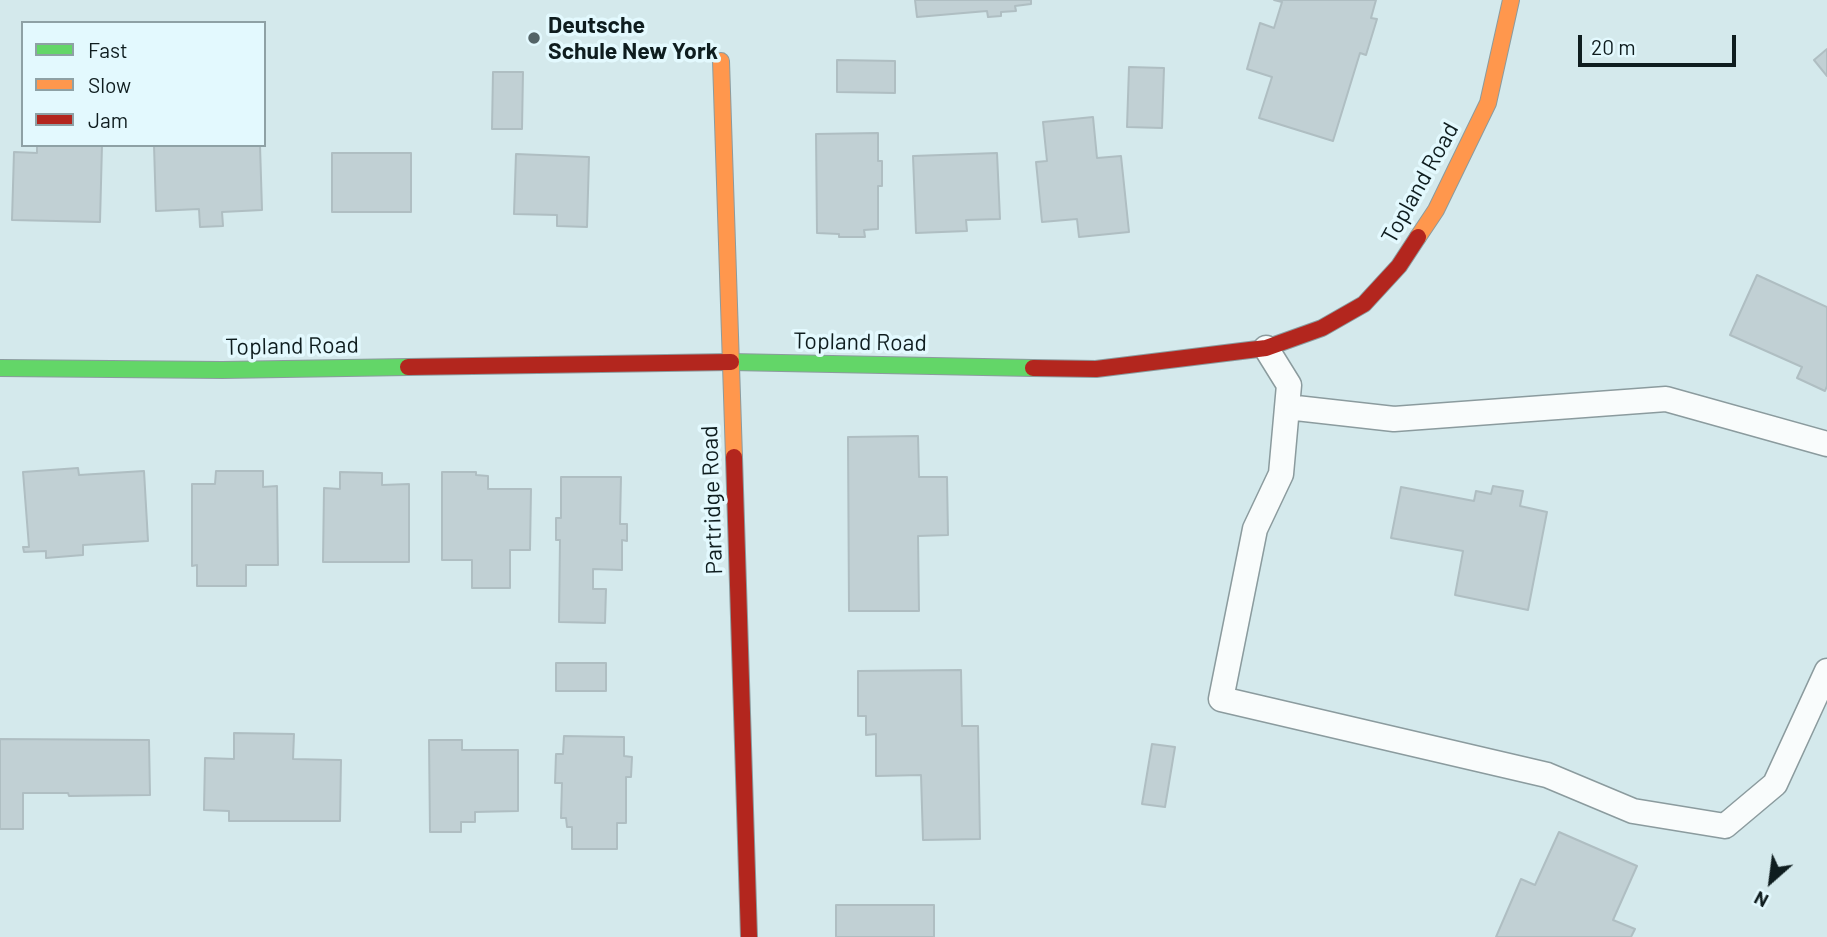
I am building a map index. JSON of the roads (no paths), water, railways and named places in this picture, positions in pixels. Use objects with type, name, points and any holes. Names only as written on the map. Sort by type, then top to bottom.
[{"type":"street","name":"Topland Road","points":[[0,368],[222,370],[730,362],[1096,369],[1266,348],[1322,328],[1364,304],[1399,266],[1436,210],[1488,103],[1511,0]]},
{"type":"street","name":"Partridge Road","points":[[721,61],[750,937]]},
{"type":"lane","points":[[1266,348],[1289,386],[1281,474],[1255,529],[1221,699],[1547,775],[1633,811],[1726,826],[1775,784],[1827,671]]},
{"type":"lane","points":[[1287,407],[1394,419],[1666,399],[1827,444]]},
{"type":"place","name":"Deutsche Schule New York","points":[[534,38]]}]
